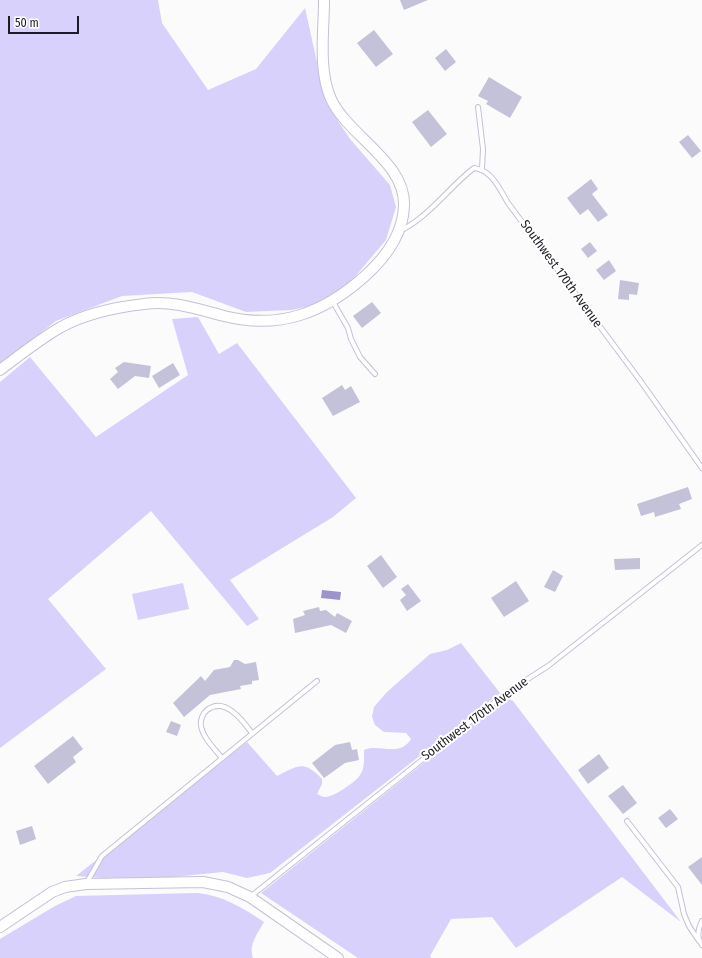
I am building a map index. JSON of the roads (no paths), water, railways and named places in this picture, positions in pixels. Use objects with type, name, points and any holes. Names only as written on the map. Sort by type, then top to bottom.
[{"type":"street","points":[[0,370],[62,326],[76,320],[127,306],[155,302],[168,303],[240,320],[257,321],[280,320],[302,315],[333,302],[356,284],[381,260],[392,245],[398,232],[404,205],[401,187],[386,164],[343,117],[329,94],[324,61],[324,0]]},
{"type":"street","points":[[0,927],[52,892],[65,887],[86,884],[203,882],[228,887],[250,897],[338,958]]},
{"type":"lane","points":[[398,232],[415,224],[474,168],[482,169],[483,149],[478,107]]},
{"type":"lane","name":"Southwest 170th Avenue","points":[[482,169],[490,174],[513,209],[639,379],[702,468]]},
{"type":"lane","points":[[333,302],[348,328],[351,339],[360,357],[375,374]]},
{"type":"lane","name":"Southwest 170th Avenue","points":[[250,897],[506,693],[548,666],[702,545]]},
{"type":"lane","points":[[86,884],[102,856],[317,681]]},
{"type":"lane","points":[[222,758],[203,733],[201,726],[202,717],[212,706],[224,707],[234,712],[252,733]]},
{"type":"lane","points":[[627,821],[678,887],[688,926],[702,945]]},
{"type":"lane","points":[[699,941],[698,932],[702,921]]}]
